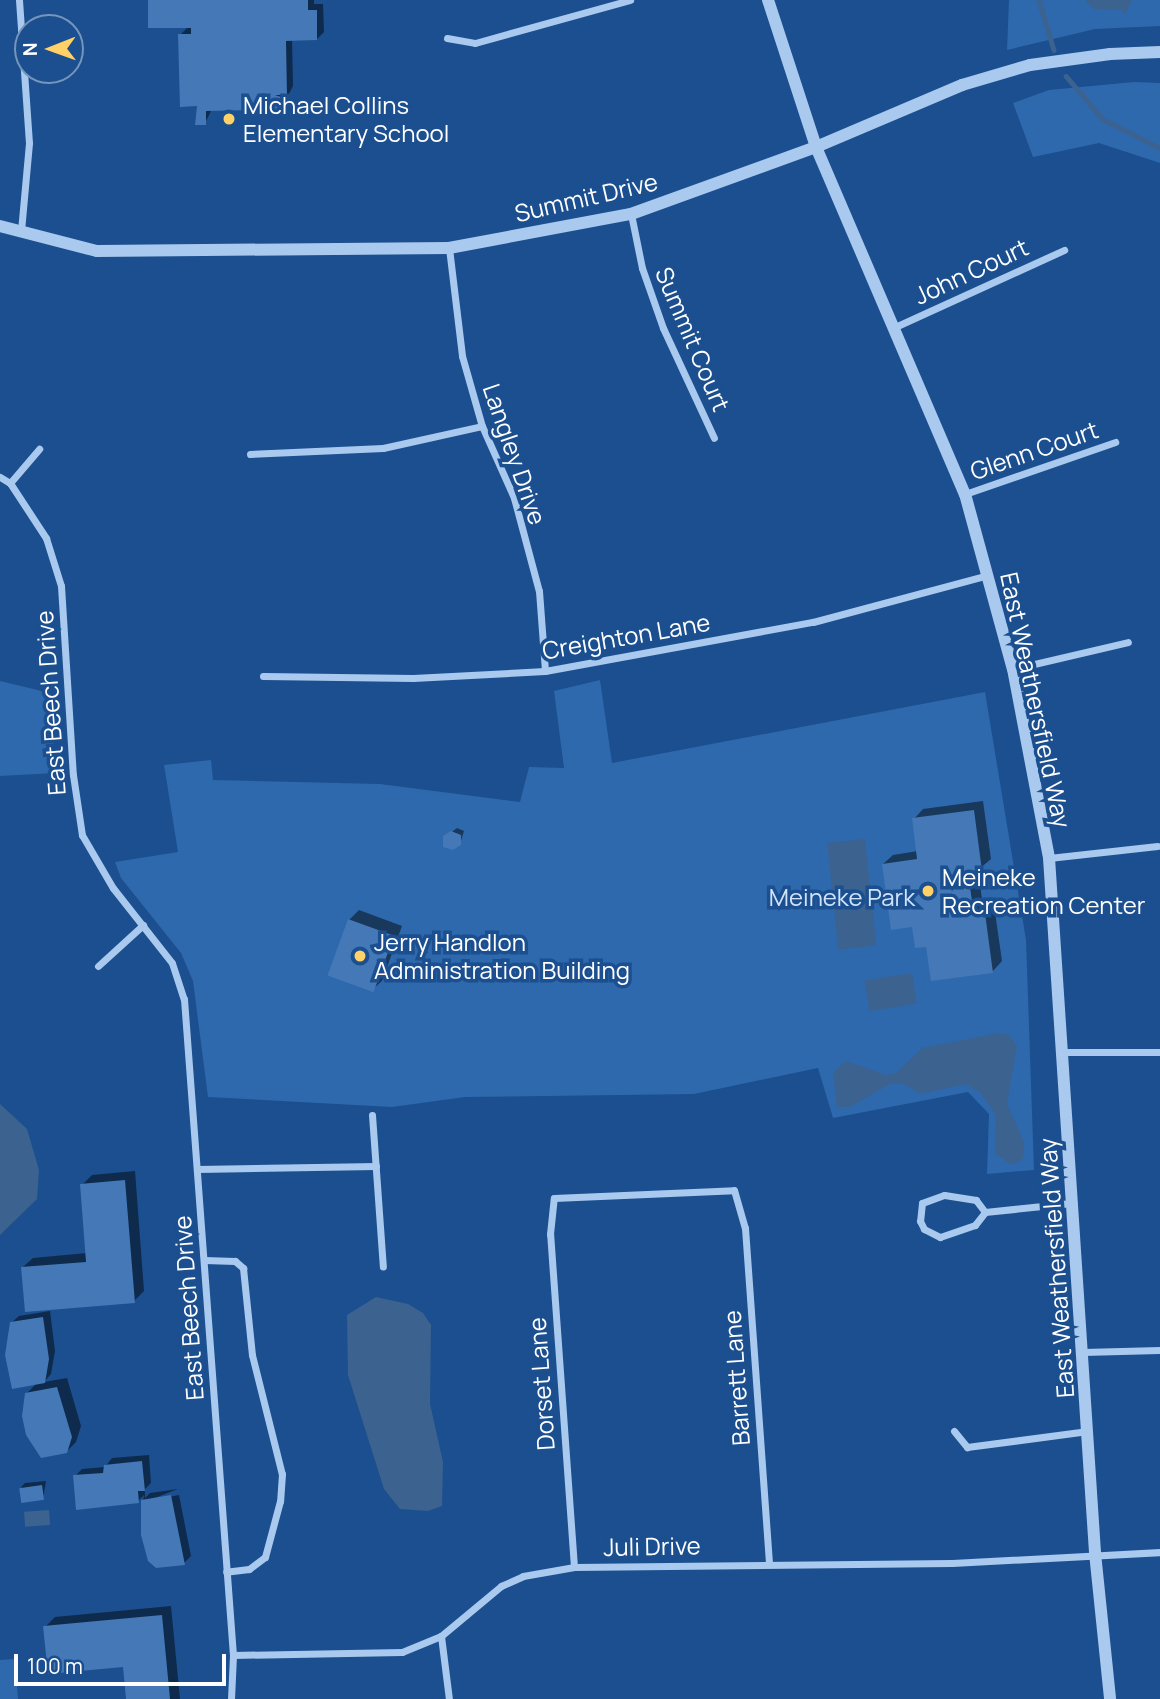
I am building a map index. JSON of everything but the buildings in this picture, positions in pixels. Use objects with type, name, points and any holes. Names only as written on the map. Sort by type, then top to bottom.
[{"type":"street","points":[[19,0],[29,143],[21,231]]},
{"type":"street","points":[[447,38],[475,43],[630,0]]},
{"type":"street","name":"East Weathersfield Way","points":[[768,0],[816,147],[965,494],[1013,669],[1049,858],[1095,1553],[1110,1699]]},
{"type":"street","name":"Summit Drive","points":[[0,226],[97,251],[449,248],[631,214],[816,147],[962,85],[1030,65],[1110,54],[1160,52]]},
{"type":"street","name":"Summit Court","points":[[631,214],[642,268],[663,328],[714,438]]},
{"type":"street","name":"Langley Drive","points":[[449,248],[462,356],[482,426],[514,498],[539,591],[545,671]]},
{"type":"street","name":"John Court","points":[[895,327],[1064,250]]},
{"type":"street","points":[[250,454],[383,448],[482,426]]},
{"type":"street","name":"Glenn Court","points":[[965,494],[1115,442]]},
{"type":"street","points":[[10,483],[39,449]]},
{"type":"street","name":"East Beech Drive","points":[[0,477],[10,483],[46,538],[61,586],[73,775],[82,835],[142,925],[172,962],[184,999],[233,1655],[230,1699]]},
{"type":"street","name":"Creighton Lane","points":[[263,676],[413,678],[545,671],[813,622],[988,575]]},
{"type":"street","points":[[1013,669],[1128,642]]},
{"type":"street","points":[[1049,858],[1157,846]]},
{"type":"street","points":[[98,966],[142,925]]},
{"type":"street","points":[[1063,1052],[1160,1052]]},
{"type":"street","points":[[372,1115],[383,1267]]},
{"type":"street","points":[[197,1169],[376,1166]]},
{"type":"street","name":"Dorset Lane","points":[[574,1567],[550,1234],[554,1198],[734,1190]]},
{"type":"street","name":"Barrett Lane","points":[[734,1190],[745,1228],[769,1564]]},
{"type":"street","points":[[985,1212],[976,1200],[944,1195],[922,1203],[920,1221],[924,1229],[940,1237],[975,1225],[985,1212],[1072,1203]]},
{"type":"street","points":[[204,1260],[235,1261],[243,1268],[252,1356],[282,1474],[280,1502],[265,1557],[249,1569],[226,1572]]},
{"type":"street","points":[[1083,1352],[1160,1350]]},
{"type":"street","points":[[954,1431],[967,1447],[1088,1431]]},
{"type":"street","name":"Juli Drive","points":[[233,1655],[402,1651],[441,1636],[501,1586],[523,1576],[574,1567],[952,1563],[1095,1553],[1160,1552]]},
{"type":"street","points":[[441,1636],[449,1699]]},
{"type":"green space","points":[[1009,0],[1160,0],[1160,26],[1095,29],[1007,50]]},
{"type":"green space","points":[[1134,82],[1160,83],[1160,163],[1099,143],[1033,157],[1013,103],[1049,90]]},
{"type":"green space","name":"Meineke Park","points":[[600,680],[612,763],[985,692],[1026,940],[1034,1170],[987,1174],[989,1114],[968,1092],[833,1118],[818,1068],[694,1094],[465,1097],[392,1107],[208,1097],[193,981],[181,953],[121,878],[115,862],[178,852],[164,765],[211,760],[213,780],[380,784],[520,802],[529,767],[564,768],[554,691]]},
{"type":"green space","points":[[0,681],[50,693],[56,773],[0,776]]},
{"type":"green space","points":[[15,1659],[18,1699],[0,1699],[0,1660]]},
{"type":"shaded area","points":[[1085,0],[1132,0],[1125,15],[1121,10],[1094,9]]},
{"type":"shaded area","points":[[865,839],[876,945],[838,949],[827,843]]},
{"type":"shaded area","points":[[912,973],[917,1004],[869,1011],[865,981]]},
{"type":"shaded area","points":[[999,1033],[1009,1035],[1017,1046],[1007,1104],[1024,1142],[1023,1158],[1017,1163],[1010,1164],[995,1153],[996,1115],[980,1092],[965,1084],[921,1094],[902,1083],[890,1084],[850,1107],[837,1107],[833,1073],[846,1061],[886,1075],[896,1073],[922,1048]]},
{"type":"shaded area","points":[[0,1104],[27,1129],[39,1170],[37,1199],[0,1235]]},
{"type":"shaded area","points":[[376,1297],[408,1304],[423,1313],[431,1325],[430,1404],[443,1462],[442,1506],[428,1511],[400,1509],[384,1489],[348,1375],[347,1315]]},
{"type":"shaded area","points":[[49,1510],[50,1525],[25,1527],[24,1512]]},
{"type":"waterway","points":[[1039,0],[1054,50]]},
{"type":"waterway","points":[[1066,76],[1103,119],[1160,148]]},
{"type":"place","name":"Michael Collins Elementary School","points":[[229,119]]},
{"type":"place","name":"Meineke Recreation Center","points":[[928,891]]},
{"type":"place","name":"Jerry Handlon Administration Building","points":[[360,956]]}]
